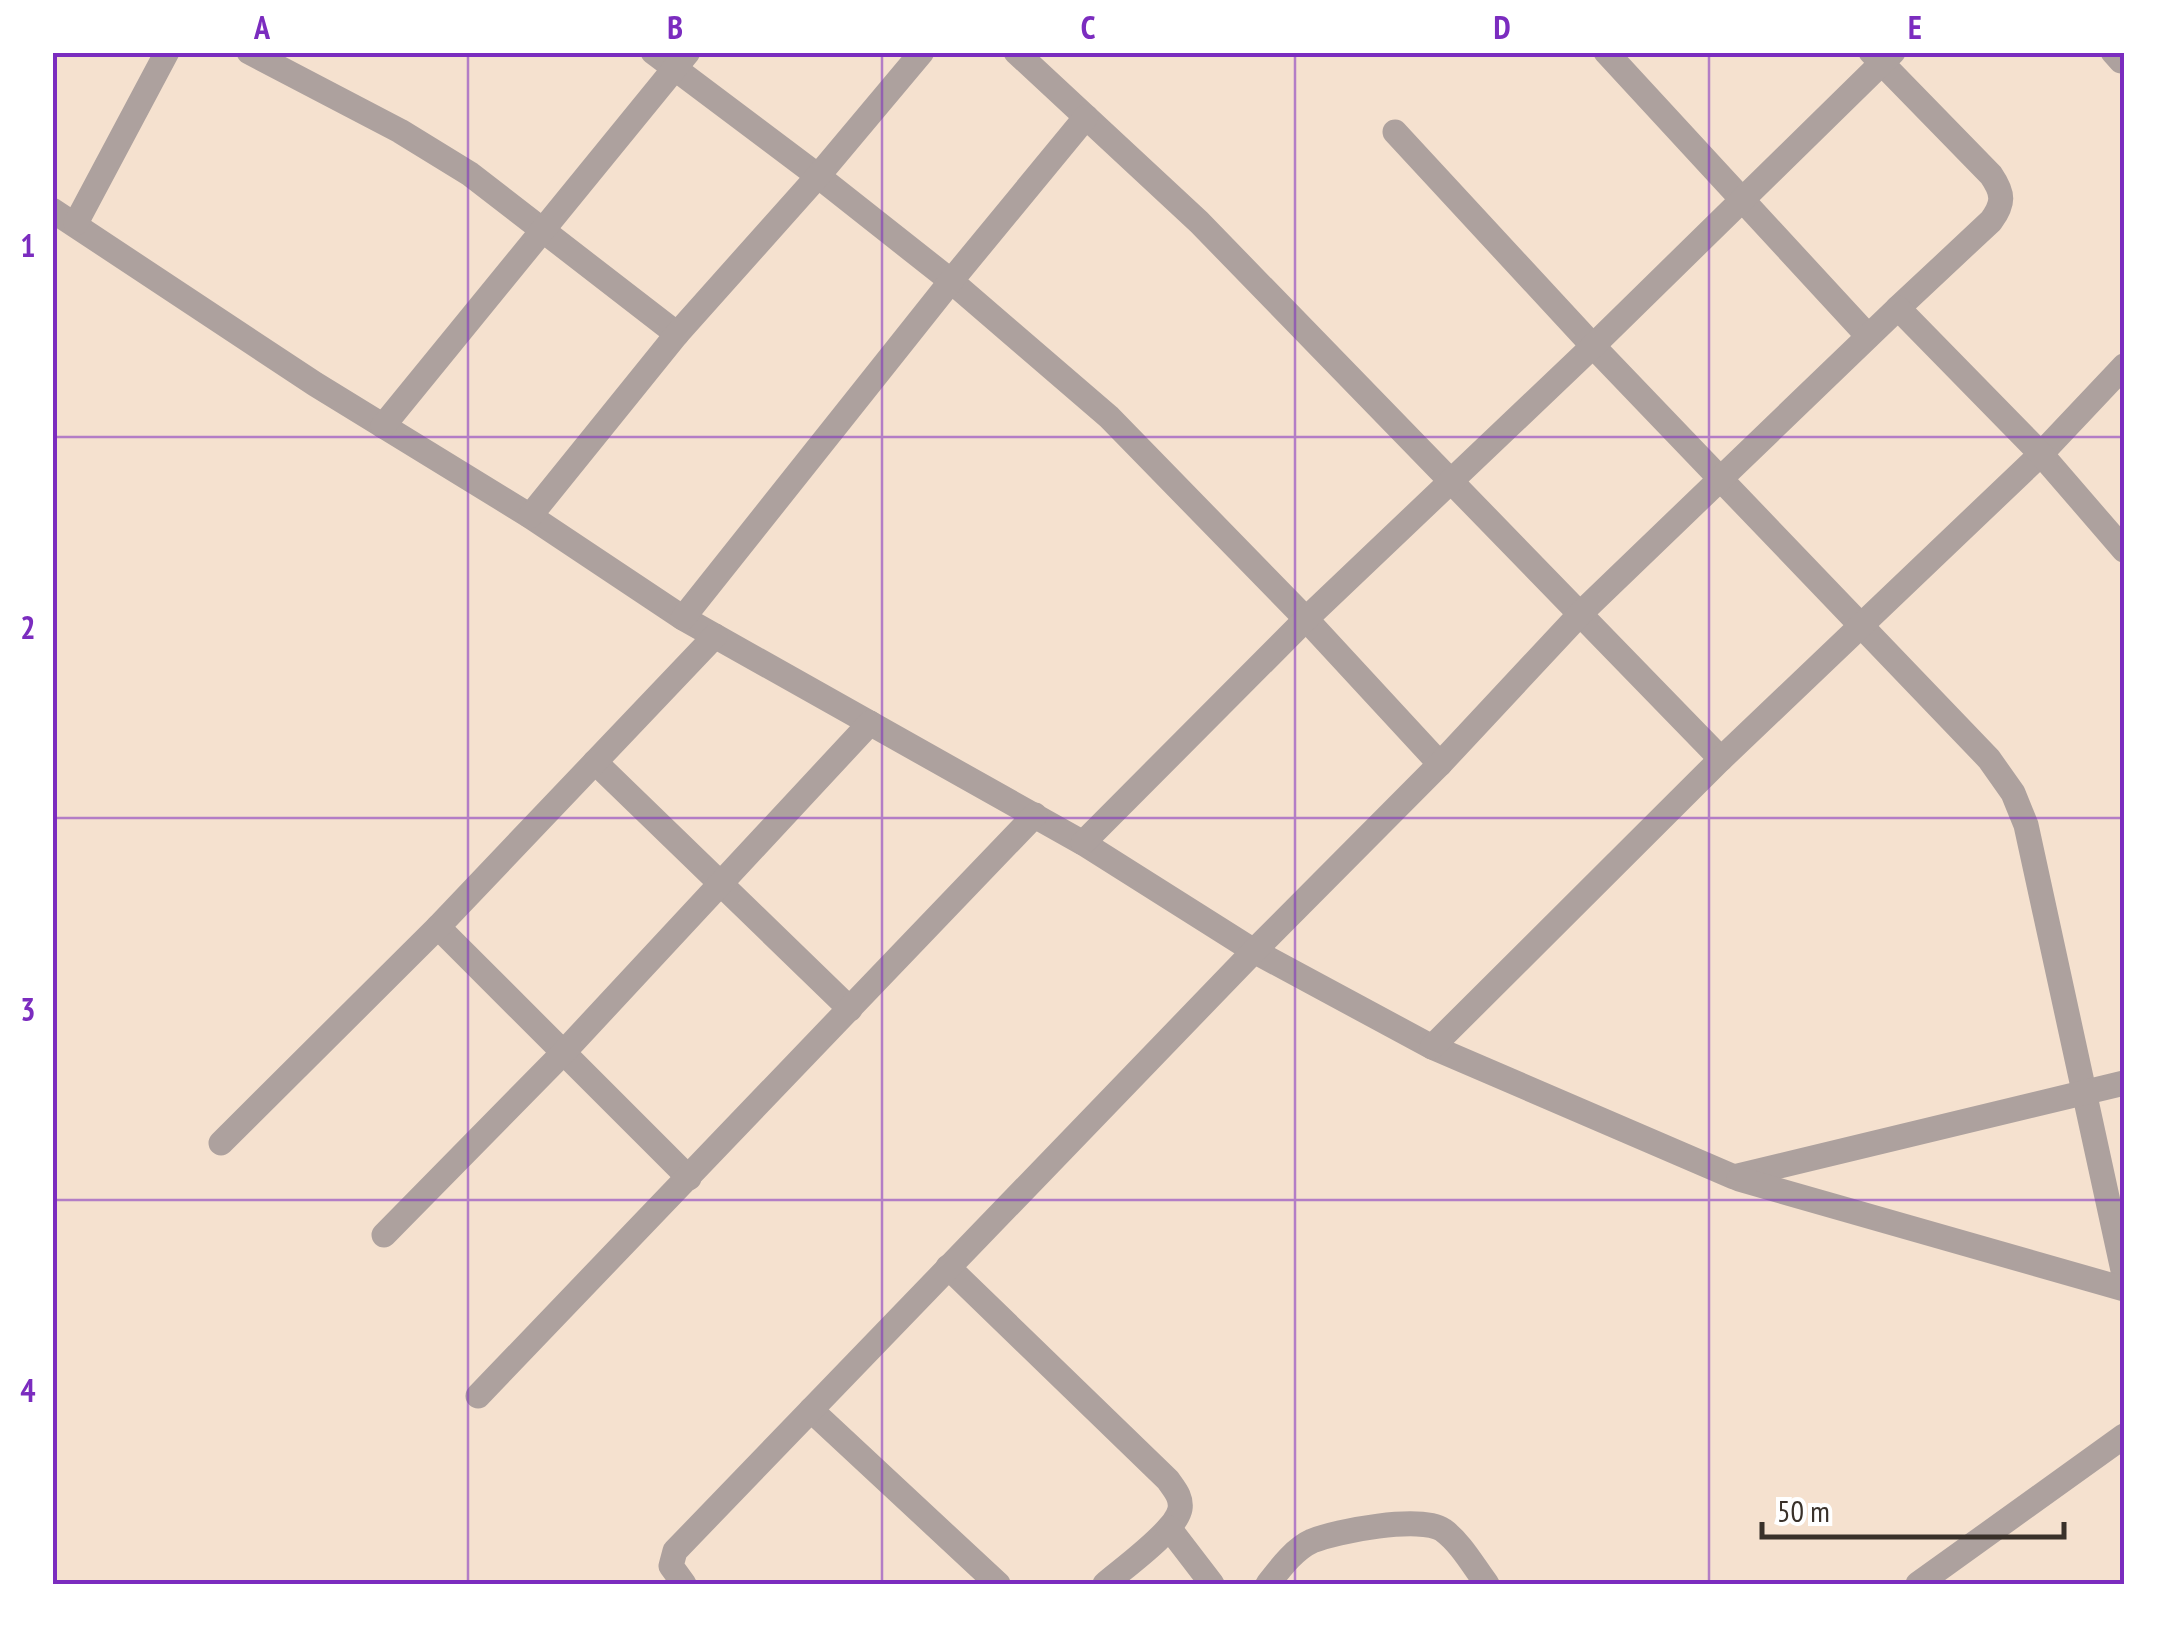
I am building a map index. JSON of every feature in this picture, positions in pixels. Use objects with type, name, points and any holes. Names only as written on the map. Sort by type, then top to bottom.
[{"type":"street","points":[[76,224],[168,52]]},
{"type":"street","points":[[249,52],[400,131],[470,174],[677,334]]},
{"type":"street","points":[[653,52],[682,60],[1109,417],[1306,619],[1440,764]]},
{"type":"street","points":[[530,516],[677,334],[922,52]]},
{"type":"street","points":[[1016,52],[1199,222],[1721,759]]},
{"type":"street","points":[[1606,52],[1868,336]]},
{"type":"street","points":[[684,1584],[672,1566],[675,1550],[1440,764],[1581,613],[1991,221],[2002,206],[2002,191],[1882,56],[1594,346],[1306,619],[1083,843]]},
{"type":"street","points":[[382,426],[682,60]]},
{"type":"street","points":[[683,618],[1086,117]]},
{"type":"street","points":[[1395,132],[1989,760],[2012,793],[2026,825],[2124,1275]]},
{"type":"street","points":[[52,210],[683,618],[1083,843],[1254,951],[1432,1047],[1734,1177],[2124,1290]]},
{"type":"street","points":[[1898,308],[2041,454],[2124,550]]},
{"type":"street","points":[[1432,1047],[1721,759],[2041,454],[2124,366]]},
{"type":"street","points":[[222,1143],[438,927],[715,636]]},
{"type":"street","points":[[384,1235],[563,1053],[870,723]]},
{"type":"street","points":[[595,762],[850,1008]]},
{"type":"street","points":[[478,1396],[1035,816]]},
{"type":"street","points":[[438,927],[689,1178]]},
{"type":"street","points":[[1734,1177],[2124,1082]]},
{"type":"street","points":[[948,1268],[1168,1480],[1179,1496],[1180,1512],[1169,1528],[1105,1584]]},
{"type":"street","points":[[811,1410],[998,1584]]},
{"type":"street","points":[[1918,1584],[2124,1436]]},
{"type":"street","points":[[1268,1584],[1310,1542],[1390,1524],[1423,1523],[1442,1529],[1487,1584]]},
{"type":"street","points":[[1169,1528],[1212,1584]]}]
